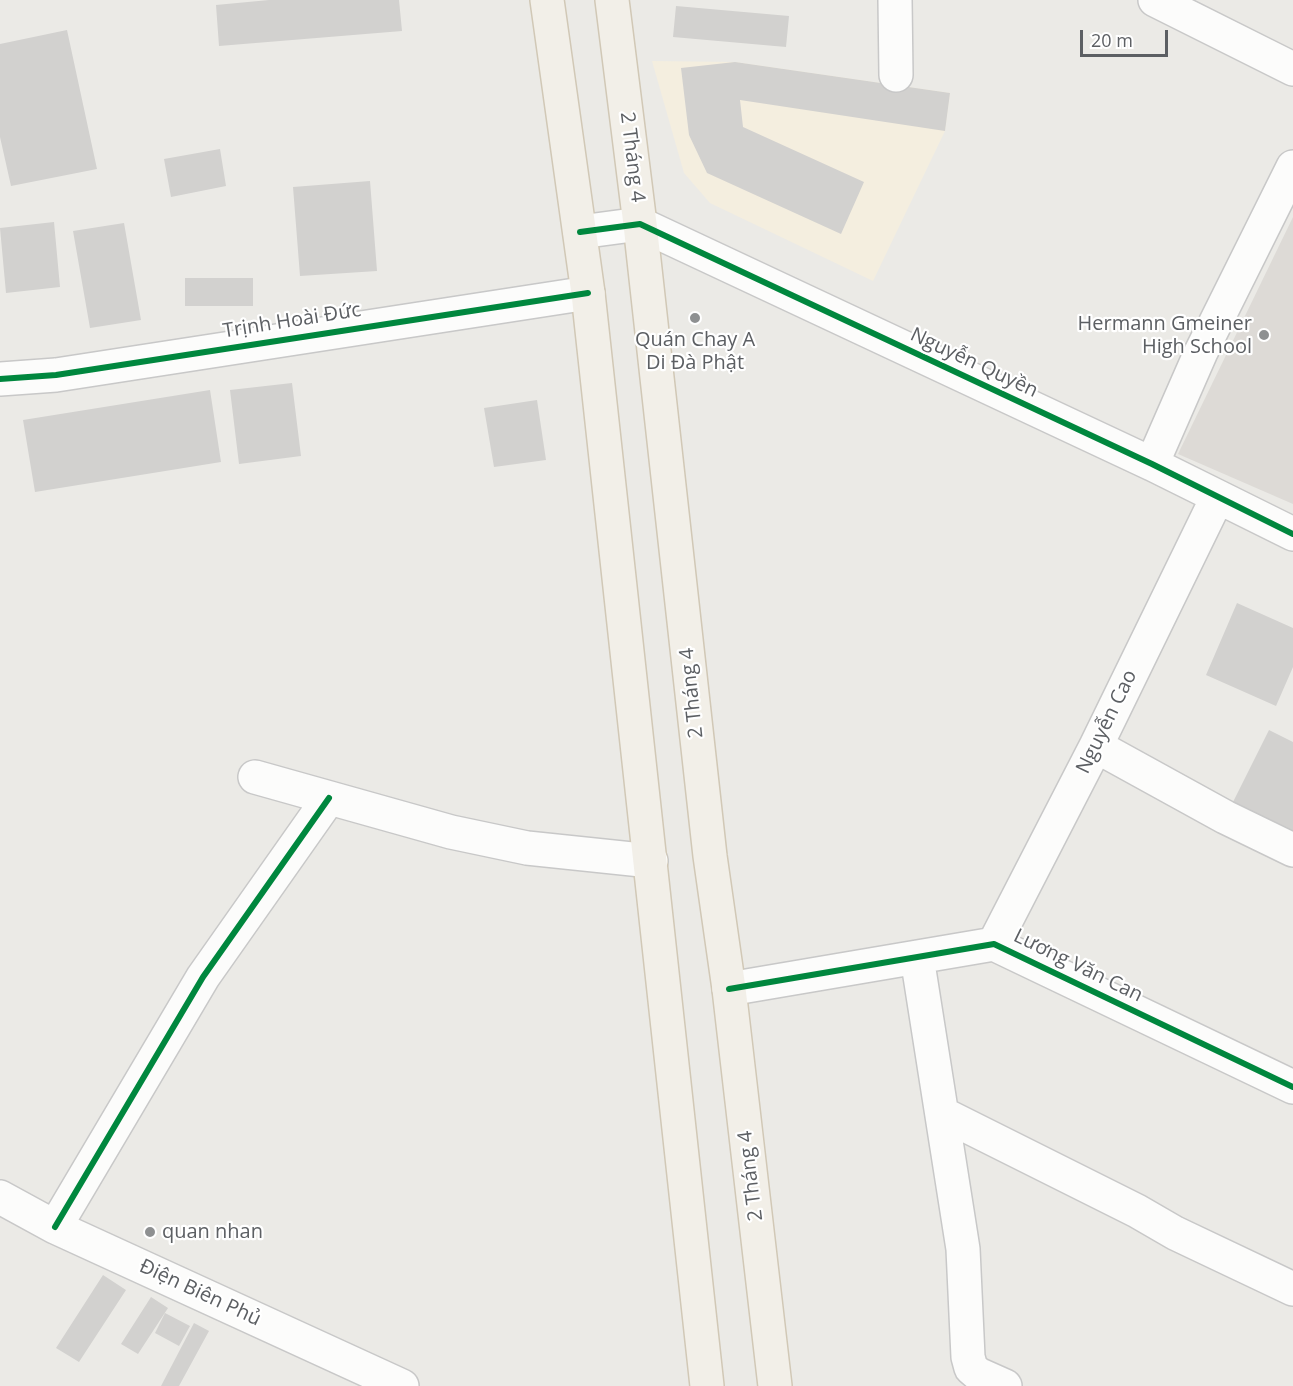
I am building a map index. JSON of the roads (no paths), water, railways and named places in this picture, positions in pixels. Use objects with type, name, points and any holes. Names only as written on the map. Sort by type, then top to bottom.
[{"type":"main road","points":[[547,0],[588,293],[707,1386]]},
{"type":"main road","name":"2 Tháng 4","points":[[612,0],[640,224],[710,856],[729,989],[775,1386]]},
{"type":"street","points":[[896,0],[896,75]]},
{"type":"street","points":[[1155,0],[1293,69]]},
{"type":"street","points":[[1152,464],[1205,342],[1293,167]]},
{"type":"street","points":[[580,232],[640,224]]},
{"type":"street","name":"Nguyễn Quyền","points":[[640,224],[1152,464],[1293,534]]},
{"type":"street","name":"Trịnh Hoài Đức","points":[[0,379],[56,375],[588,293]]},
{"type":"street","name":"Nguyễn Cao","points":[[994,944],[1096,746],[1217,498]]},
{"type":"street","points":[[1096,746],[1225,817],[1293,850]]},
{"type":"street","points":[[255,777],[451,832],[527,848],[651,861]]},
{"type":"street","points":[[55,1227],[203,977],[329,798]]},
{"type":"street","name":"Lương Văn Can","points":[[729,989],[994,944],[1293,1087]]},
{"type":"street","points":[[917,957],[963,1249],[968,1357],[971,1368],[978,1374],[1005,1386]]},
{"type":"street","points":[[943,1114],[1137,1211],[1175,1233],[1293,1289]]},
{"type":"street","name":"Điện Biên Phủ","points":[[0,1197],[55,1227],[402,1386]]},
{"type":"place","name":"Quán Chay A Di Đà Phật","points":[[695,318]]},
{"type":"place","name":"Hermann Gmeiner High School","points":[[1264,335]]},
{"type":"place","name":"quan nhan","points":[[150,1232]]}]
